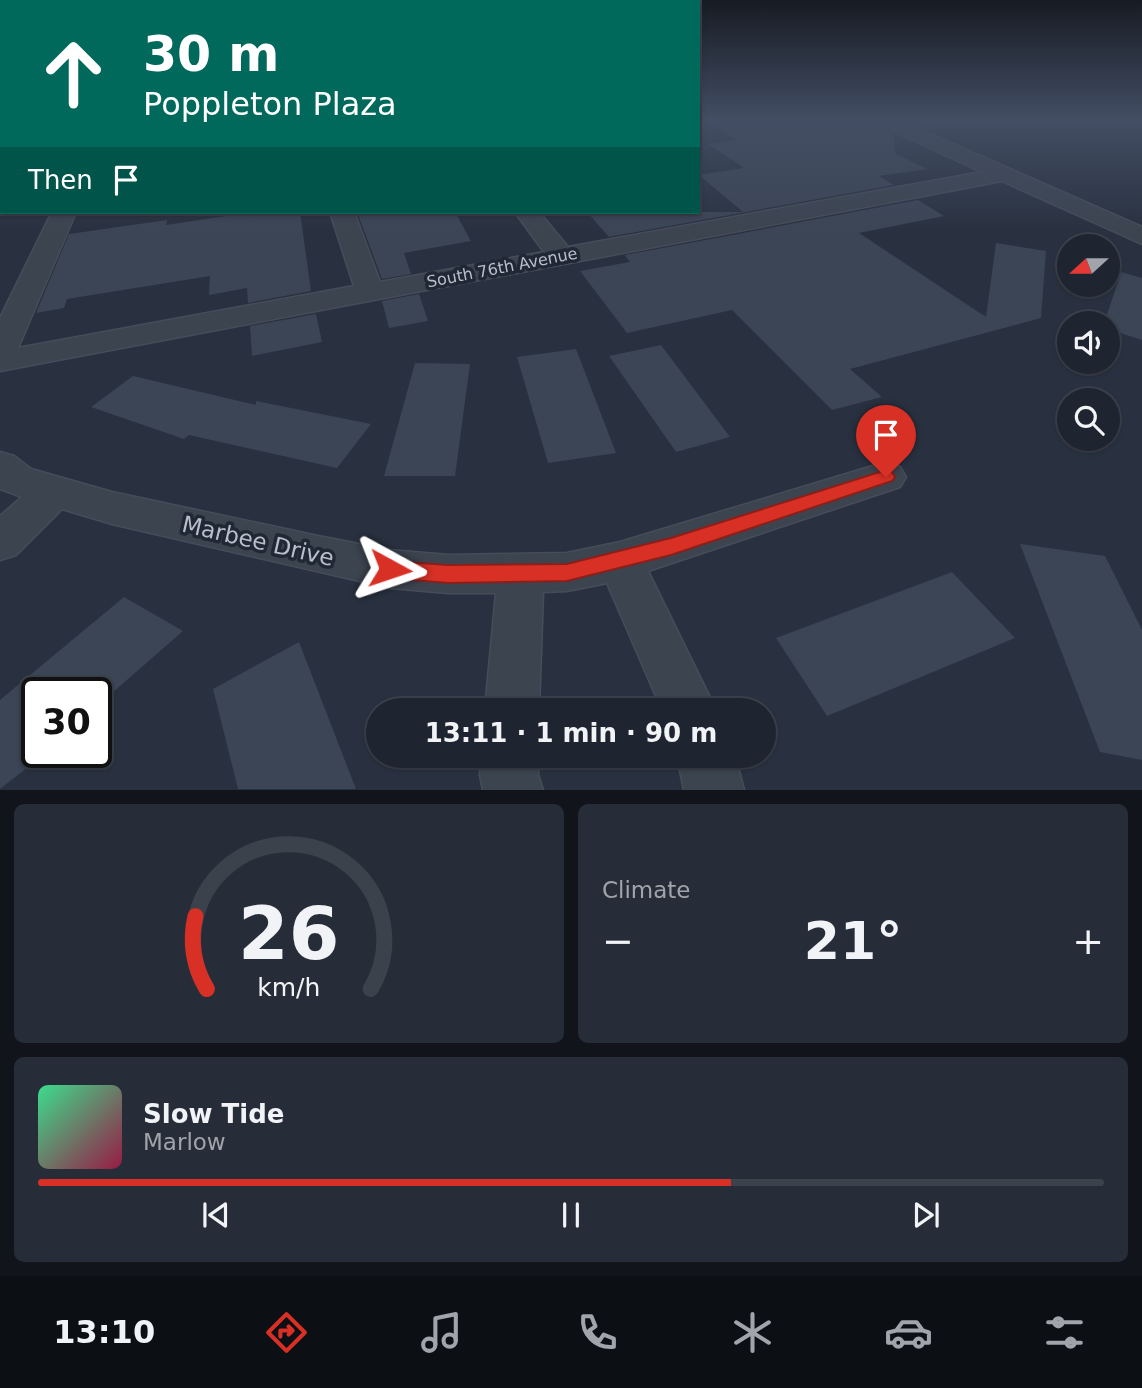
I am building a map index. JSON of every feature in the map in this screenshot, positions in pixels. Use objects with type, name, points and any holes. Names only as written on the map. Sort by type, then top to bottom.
[{"type":"street","points":[[971,158],[1142,236]]},
{"type":"street","name":"South 76th Avenue","points":[[0,361],[1004,174]]},
{"type":"street","points":[[0,351],[63,214]]},
{"type":"street","points":[[343,214],[370,292]]},
{"type":"street","points":[[529,214],[561,256]]},
{"type":"street","name":"Marbee Drive","points":[[0,466],[10,477],[20,481],[225,534],[390,569],[448,574],[544,573],[620,561],[886,477]]},
{"type":"street","points":[[0,542],[55,491]]},
{"type":"street","points":[[620,561],[683,698]]},
{"type":"street","points":[[515,698],[544,573]]},
{"type":"street","points":[[509,768],[513,789]]},
{"type":"street","points":[[709,768],[714,789]]},
{"type":"building","points":[[729,158],[905,158],[927,169],[879,176],[894,185],[609,237],[589,214],[743,212],[700,175],[744,168]]},
{"type":"building","points":[[918,200],[944,216],[859,233],[986,317],[996,243],[1046,251],[1041,318],[850,369],[882,397],[832,410],[732,310],[627,333],[580,271],[630,262],[625,255]]},
{"type":"building","points":[[240,214],[300,214],[311,291],[248,303],[247,288],[209,295],[210,276],[67,299],[64,308],[36,313],[69,234],[167,220],[166,225]]},
{"type":"building","points":[[358,214],[456,214],[471,241],[404,253],[411,274],[382,279]]},
{"type":"building","points":[[1121,272],[1142,278],[1142,340],[1120,333],[1120,311],[1108,311],[1112,298],[1120,298]]},
{"type":"building","points":[[419,294],[428,321],[389,328],[382,301]]},
{"type":"building","points":[[316,314],[322,342],[252,356],[250,326]]},
{"type":"building","points":[[661,345],[730,437],[676,452],[609,356]]},
{"type":"building","points":[[576,349],[616,453],[548,463],[517,357]]},
{"type":"building","points":[[415,363],[470,364],[455,476],[384,476]]},
{"type":"building","points":[[133,376],[256,405],[256,401],[371,424],[337,468],[189,435],[184,439],[91,407]]},
{"type":"building","points":[[1020,544],[1105,556],[1142,630],[1142,760],[1100,752]]},
{"type":"building","points":[[952,572],[1015,638],[827,716],[776,638]]},
{"type":"building","points":[[124,597],[183,631],[112,693],[112,677],[28,677]]},
{"type":"building","points":[[299,642],[356,789],[238,789],[213,689]]},
{"type":"building","points":[[21,683],[21,768],[27,768],[0,789],[0,700]]},
{"type":"route","points":[[390,569],[448,574],[567,572],[620,561],[671,546],[886,477]]}]
